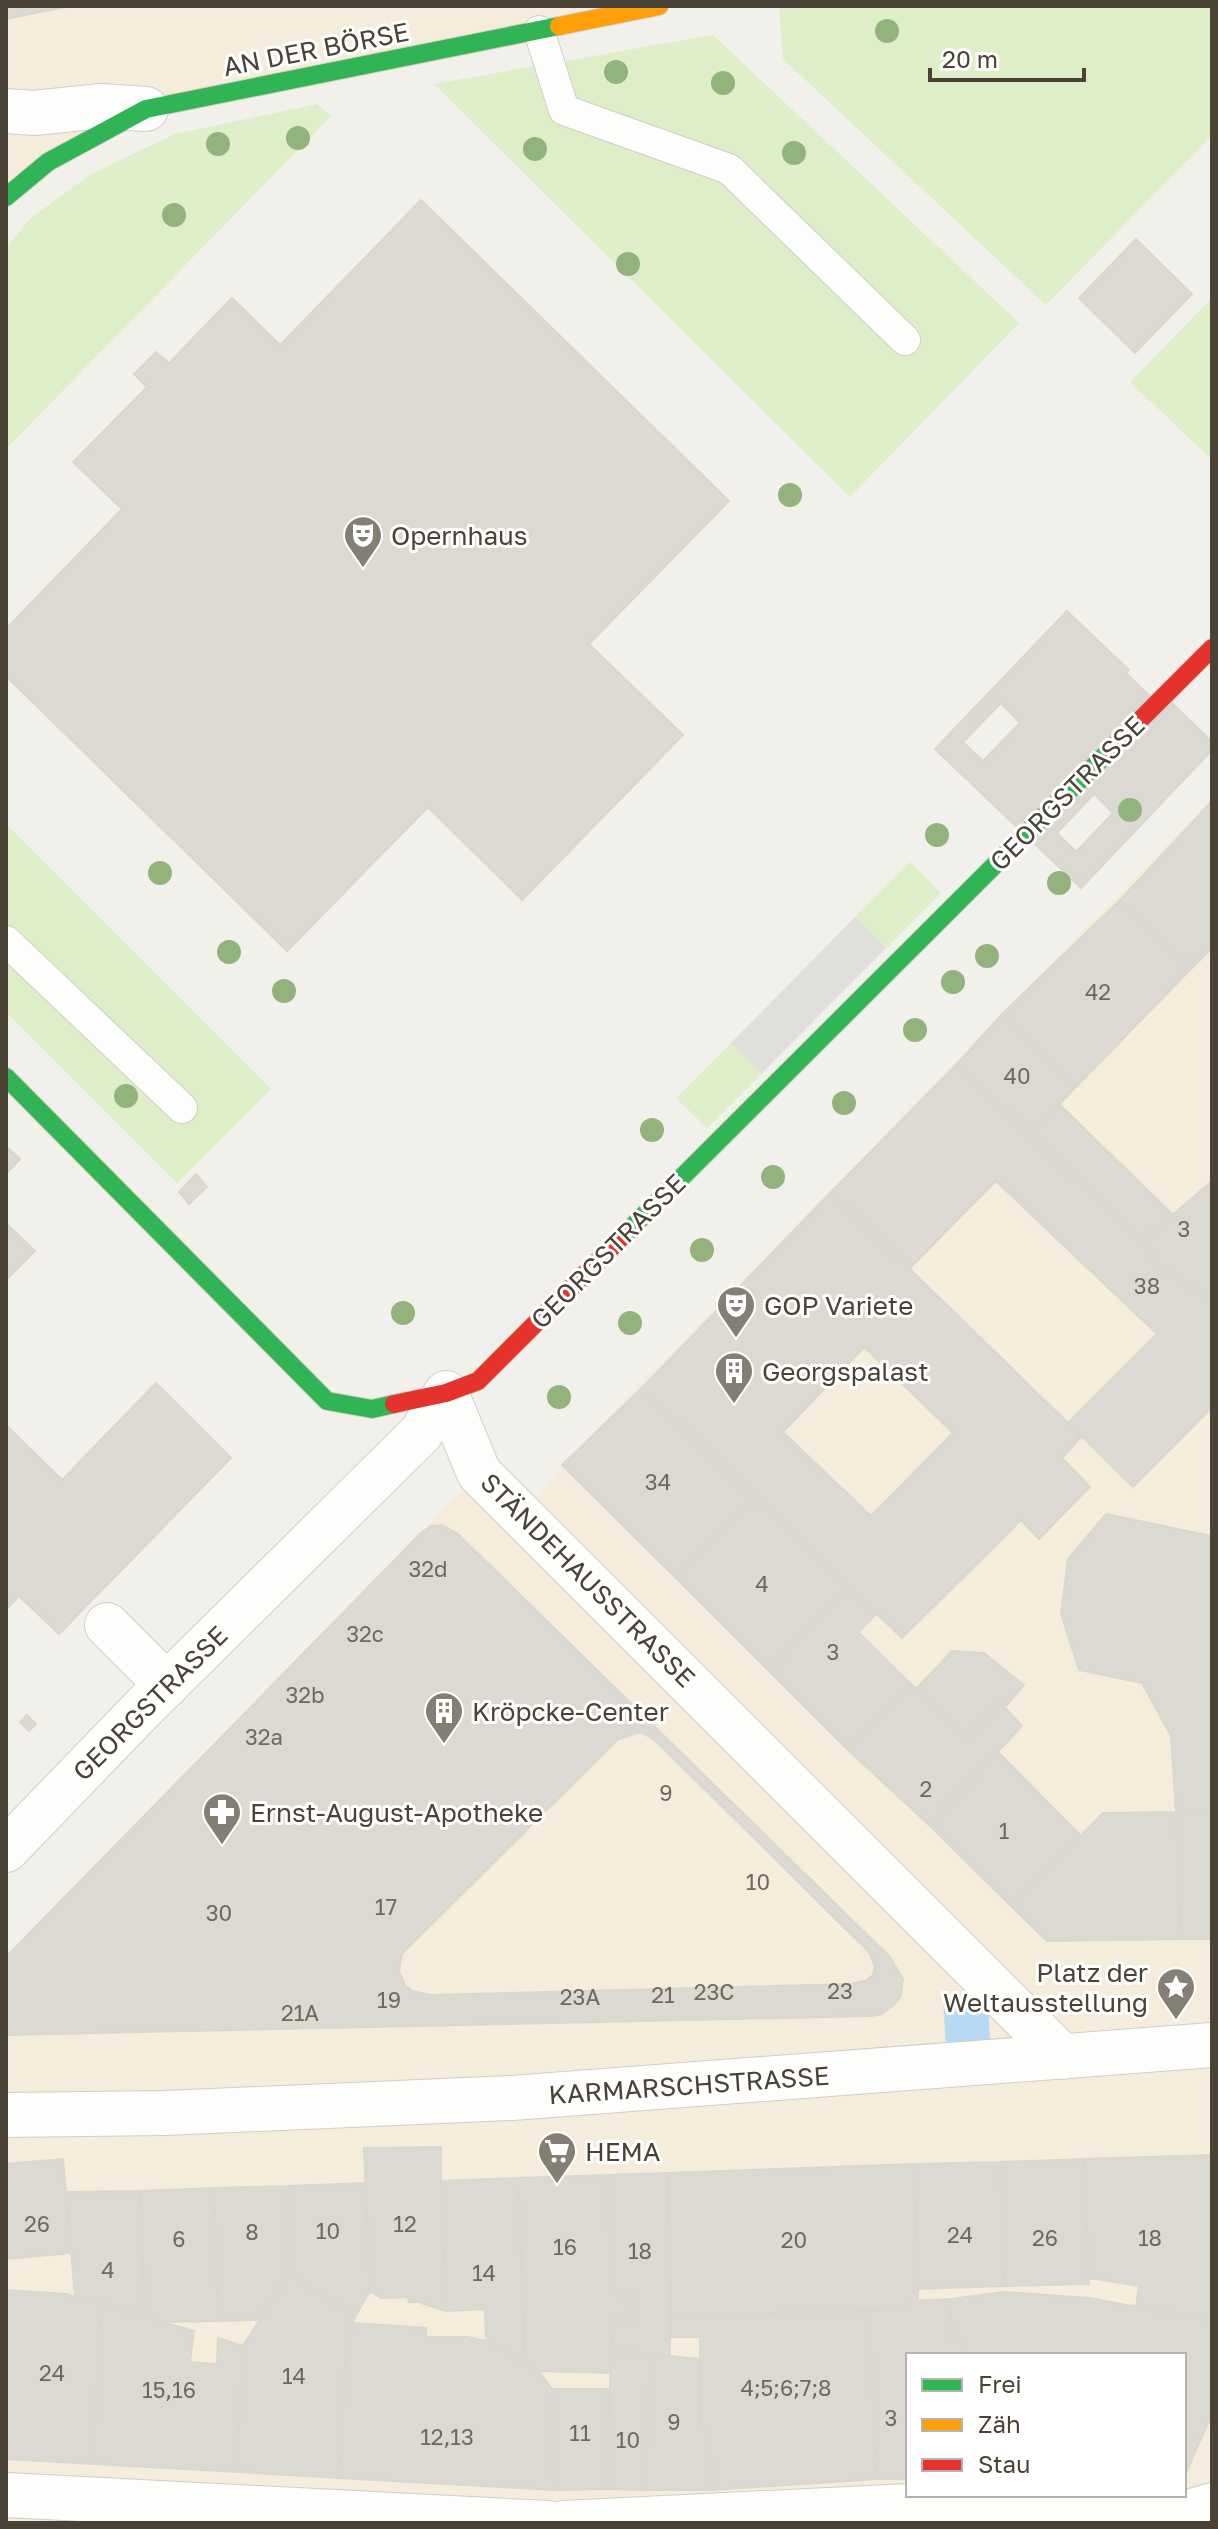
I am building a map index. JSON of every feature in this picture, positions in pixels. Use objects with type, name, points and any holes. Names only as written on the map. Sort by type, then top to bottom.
[{"type":"street","name":"AN DER BÖRSE","points":[[6,197],[48,162],[146,109],[659,6]]},
{"type":"street","points":[[6,111],[34,113],[101,106],[146,109]]},
{"type":"street","name":"GEORGSTRASSE","points":[[6,1850],[421,1433],[446,1393],[478,1381],[1212,648]]},
{"type":"street","points":[[6,1077],[327,1401],[372,1409],[446,1393]]},
{"type":"street","name":"STÄNDEHAUSSTRASSE","points":[[446,1393],[479,1473],[1063,2057]]},
{"type":"street","points":[[98,1625],[167,1685]]},
{"type":"street","name":"KARMARSCHSTRASSE","points":[[6,2115],[146,2115],[512,2098],[1212,2045]]},
{"type":"street","points":[[6,2495],[392,2520],[548,2523]]},
{"type":"street","points":[[563,2523],[909,2506],[1171,2517],[1212,2505]]},
{"type":"lane","points":[[539,31],[564,110],[729,169],[905,340]]},
{"type":"lane","points":[[6,941],[182,1108]]},
{"type":"shaded area","points":[[6,6],[659,6],[146,109],[6,197]]},
{"type":"shaded area","points":[[1212,798],[1212,2523],[6,2523],[6,1957],[479,1473],[523,1517],[562,1465]]},
{"type":"shaded area","points":[[855,917],[886,948],[762,1073],[731,1043]]},
{"type":"green space","points":[[779,6],[1212,6],[1212,135],[1046,305],[783,59]]},
{"type":"green space","points":[[713,35],[1019,323],[850,497],[434,84]]},
{"type":"green space","points":[[317,104],[331,116],[6,449],[6,248],[31,218],[91,174],[175,134]]},
{"type":"green space","points":[[1212,298],[1212,460],[1130,382]]},
{"type":"green space","points":[[6,824],[271,1089],[177,1183],[6,1012]]},
{"type":"green space","points":[[910,862],[941,893],[886,948],[855,917]]},
{"type":"green space","points":[[731,1043],[762,1073],[707,1128],[676,1098]]},
{"type":"water","points":[[988,1994],[990,2044],[946,2047],[943,1998]]},
{"type":"building","points":[[6,6],[70,6],[6,19]]},
{"type":"building","name":"Opernhaus","points":[[421,200],[729,501],[589,644],[683,735],[522,900],[428,807],[287,951],[6,676],[6,629],[122,509],[73,462],[147,387],[134,374],[156,352],[169,363],[232,298],[280,345]]},
{"type":"building","points":[[1136,239],[1192,294],[1135,353],[1079,298]]},
{"type":"building","points":[[1067,611],[1129,670],[1126,673],[1163,709],[1170,701],[1212,742],[1212,750],[1081,888],[935,749]],"holes":[[[1001,703],[1020,723],[983,761],[963,742]],[[1094,794],[1113,813],[1076,852],[1057,833]]]},
{"type":"building","points":[[1212,801],[1212,948],[1192,968],[1120,900]]},
{"type":"building","points":[[1120,900],[1192,968],[1077,1086],[1002,1014]]},
{"type":"building","points":[[1002,1014],[1077,1086],[1030,1134],[957,1064]]},
{"type":"building","points":[[957,1064],[1141,1242],[1164,1270],[1212,1300],[1212,1407],[1133,1487],[1068,1423],[1157,1334],[996,1181],[910,1268],[831,1192]]},
{"type":"building","points":[[1059,1104],[1172,1214],[1141,1242],[1030,1134]]},
{"type":"building","points":[[6,1146],[20,1159],[6,1174]]},
{"type":"building","points":[[196,1174],[207,1187],[189,1204],[179,1192]]},
{"type":"building","points":[[1212,1181],[1212,1300],[1164,1270],[1141,1242]]},
{"type":"building","name":"Georgspalast","points":[[831,1192],[1068,1423],[1080,1438],[1062,1458],[1090,1487],[1039,1539],[1021,1520],[902,1638],[642,1388]],"holes":[[[864,1347],[953,1433],[871,1516],[783,1432]]]},
{"type":"building","points":[[6,1223],[35,1251],[6,1280]]},
{"type":"building","points":[[156,1383],[231,1458],[59,1634],[19,1596],[6,1610],[6,1425],[62,1480]]},
{"type":"building","points":[[642,1388],[754,1498],[676,1578],[562,1465]]},
{"type":"building","points":[[754,1498],[848,1588],[769,1671],[676,1578]]},
{"type":"building","points":[[1106,1514],[1212,1536],[1212,1811],[1176,1812],[1171,1736],[1142,1683],[1079,1670],[1061,1614],[1068,1559]]},
{"type":"building","name":"Kröpcke-Center","points":[[442,1525],[458,1534],[890,1957],[903,1979],[897,2002],[882,2014],[872,2016],[6,2035],[6,1957],[421,1533],[431,1526]]},
{"type":"building","points":[[848,1588],[876,1614],[858,1632],[911,1684],[847,1749],[769,1671]]},
{"type":"building","points":[[952,1651],[984,1653],[1024,1685],[1005,1707],[1001,1703],[966,1737],[916,1689]]},
{"type":"building","points":[[911,1684],[966,1737],[1001,1703],[1022,1726],[929,1825],[847,1749]]},
{"type":"building","points":[[27,1715],[36,1724],[29,1731],[20,1722]]},
{"type":"building","points":[[641,1732],[656,1741],[869,1952],[875,1967],[873,1975],[853,1984],[430,1995],[412,1991],[405,1985],[399,1971],[402,1954],[618,1739]]},
{"type":"building","points":[[998,1752],[1080,1835],[1010,1905],[929,1825]]},
{"type":"building","points":[[1212,1811],[1212,1939],[1181,1939],[1176,1812]]},
{"type":"building","points":[[1176,1812],[1181,1939],[1047,1941],[1010,1905],[1103,1813]]},
{"type":"building","points":[[441,2147],[446,2311],[409,2302],[408,2297],[381,2298],[370,2291],[364,2148]]},
{"type":"building","points":[[1212,2155],[1212,2321],[1136,2307],[1139,2286],[1089,2278],[1084,2159]]},
{"type":"building","points":[[63,2159],[71,2253],[6,2259],[6,2164]]},
{"type":"building","points":[[1084,2159],[1089,2284],[1004,2286],[1000,2162]]},
{"type":"building","points":[[1000,2162],[1004,2286],[918,2289],[915,2164]]},
{"type":"building","points":[[915,2164],[918,2301],[910,2301],[909,2309],[671,2316],[668,2173]]},
{"type":"building","points":[[668,2173],[670,2356],[611,2351],[614,2319],[632,2325],[632,2296],[617,2297],[617,2292],[611,2291],[607,2175]]},
{"type":"building","points":[[607,2175],[611,2291],[617,2292],[617,2297],[632,2296],[632,2325],[614,2319],[609,2373],[539,2371],[525,2363],[518,2178]]},
{"type":"building","points":[[518,2178],[525,2363],[486,2341],[485,2309],[446,2311],[441,2181]]},
{"type":"building","points":[[365,2183],[370,2291],[355,2317],[289,2274],[288,2186]]},
{"type":"building","points":[[288,2186],[289,2274],[260,2320],[218,2321],[214,2188]]},
{"type":"building","points":[[214,2188],[218,2321],[163,2322],[145,2316],[140,2191]]},
{"type":"building","points":[[140,2191],[145,2316],[75,2296],[66,2192]]},
{"type":"building","points":[[289,2274],[355,2317],[346,2349],[339,2478],[237,2472],[243,2346]]},
{"type":"building","points":[[6,2290],[66,2294],[101,2304],[93,2464],[6,2459]]},
{"type":"building","points":[[1004,2292],[1090,2298],[1212,2321],[1212,2414],[1186,2472],[1186,2353],[961,2353],[962,2339],[952,2341],[950,2299]]},
{"type":"building","points":[[950,2299],[952,2341],[962,2339],[961,2353],[906,2353],[906,2479],[877,2479],[869,2311],[909,2309],[910,2301]]},
{"type":"building","points":[[101,2304],[194,2331],[190,2362],[217,2364],[218,2338],[243,2346],[237,2472],[93,2464]]},
{"type":"building","points":[[869,2311],[877,2479],[713,2490],[709,2428],[700,2428],[700,2337],[671,2337],[671,2316]]},
{"type":"building","points":[[354,2323],[426,2328],[426,2337],[468,2337],[486,2341],[539,2371],[552,2389],[553,2490],[339,2478],[346,2349]]},
{"type":"building","points":[[611,2351],[650,2354],[646,2490],[607,2489]]},
{"type":"building","points":[[650,2354],[699,2359],[700,2428],[709,2428],[713,2490],[646,2490]]},
{"type":"building","points":[[552,2389],[609,2389],[607,2489],[553,2490]]},
{"type":"traffic: fast","points":[[6,197],[48,162],[146,109],[559,26]]},
{"type":"traffic: fast","points":[[623,1236],[1111,749]]},
{"type":"traffic: fast","points":[[6,1077],[327,1401],[372,1409],[394,1404]]},
{"type":"traffic: slow","points":[[559,26],[659,6]]},
{"type":"traffic: jam","points":[[1111,749],[1212,648]]},
{"type":"traffic: jam","points":[[394,1404],[446,1393],[478,1381],[623,1236]]},
{"type":"place","name":"Opernhaus","points":[[363,569]]},
{"type":"place","name":"GOP Variete","points":[[736,1339]]},
{"type":"place","name":"Georgspalast","points":[[734,1405]]},
{"type":"place","name":"Kröpcke-Center","points":[[444,1745]]},
{"type":"place","name":"Ernst-August-Apotheke","points":[[222,1846]]},
{"type":"place","name":"Platz der Weltausstellung","points":[[1176,2021]]},
{"type":"place","name":"HEMA","points":[[557,2185]]}]
